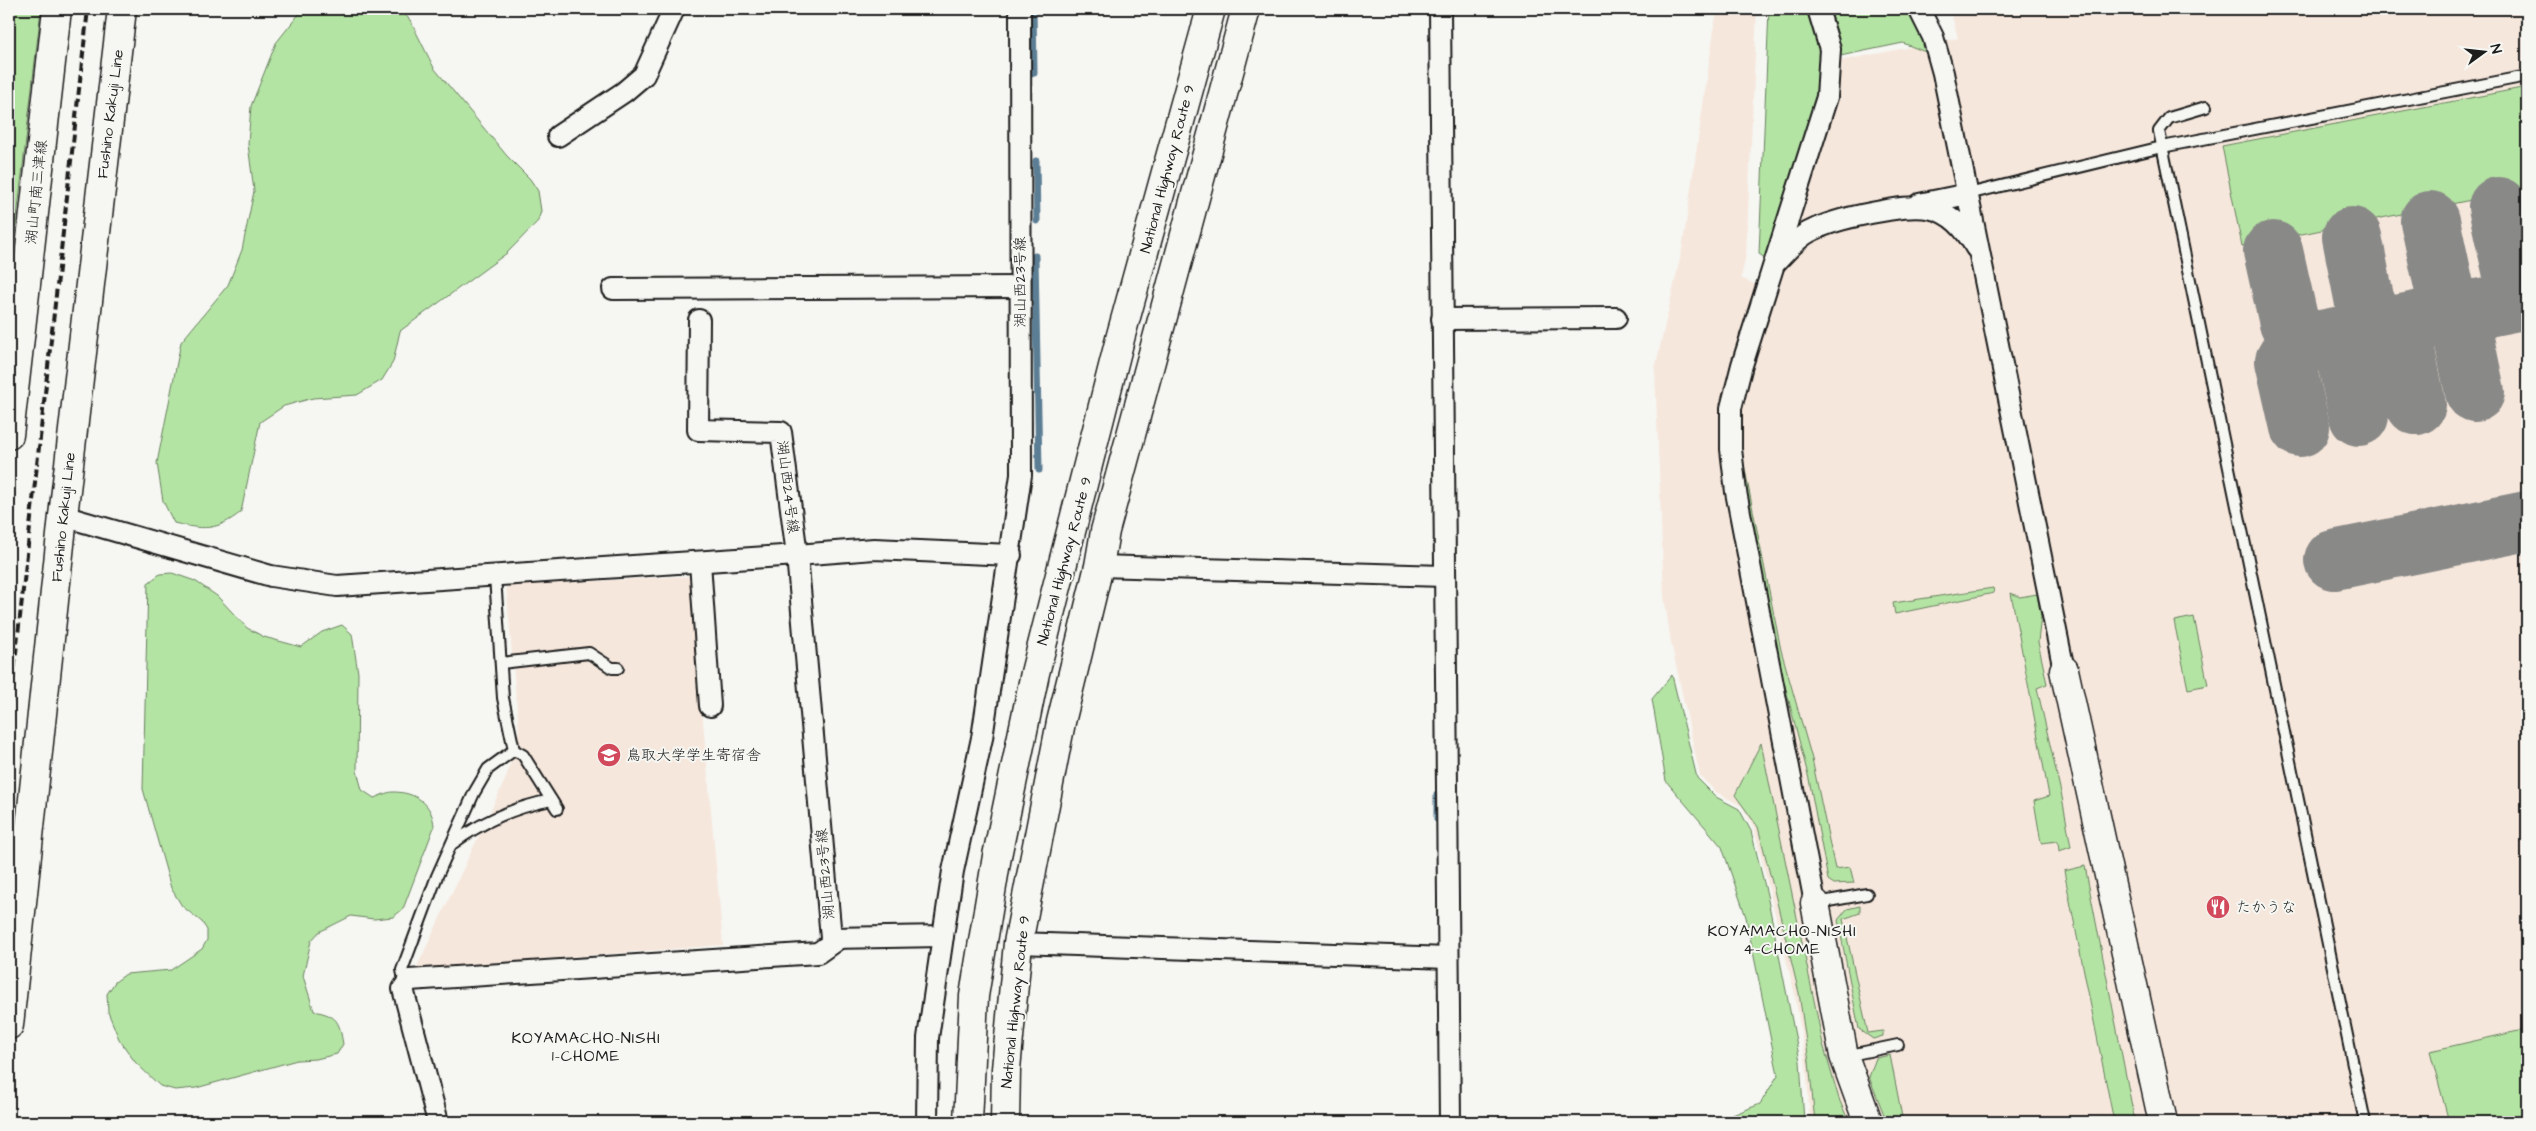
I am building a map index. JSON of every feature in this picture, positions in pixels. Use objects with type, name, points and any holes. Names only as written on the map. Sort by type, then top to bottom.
[{"type":"main road","name":"湖山町南三津線","points":[[9,435],[58,9]]},
{"type":"main road","name":"Fushino Kakuji Line","points":[[9,1025],[63,516],[122,9]]},
{"type":"main road","name":"National Highway Route 9","points":[[968,1122],[974,996],[997,856],[1035,673],[1121,335],[1211,9]]},
{"type":"main road","name":"National Highway Route 9","points":[[1005,1122],[1006,1070],[1018,943],[1061,722],[1099,566],[1105,531],[1246,9]]},
{"type":"main road","points":[[2064,670],[2163,1122]]},
{"type":"main road","points":[[1815,903],[1844,1056],[1868,1122]]},
{"type":"main road","points":[[2156,1089],[2158,1122]]},
{"type":"street","points":[[558,136],[624,92],[644,75],[674,9]]},
{"type":"street","name":"湖山西23号線","points":[[797,555],[831,938],[943,936],[953,871],[982,738],[1011,554],[1021,475],[1020,9]]},
{"type":"street","points":[[1440,9],[1450,1122]]},
{"type":"street","points":[[1815,903],[1740,526],[1730,449],[1731,408],[1742,365],[1827,97],[1830,49],[1818,9]]},
{"type":"street","points":[[1919,9],[1933,37],[1943,73],[2064,670]]},
{"type":"street","points":[[1774,264],[1807,232],[1848,217],[1968,194]]},
{"type":"street","points":[[1909,206],[1936,210],[1954,220],[1969,236],[1981,258]]},
{"type":"street","points":[[613,289],[1020,287]]},
{"type":"street","points":[[1442,319],[1616,318]]},
{"type":"street","name":"湖山西24号線","points":[[698,320],[698,430],[781,432],[797,555]]},
{"type":"street","points":[[63,516],[271,576],[337,586],[874,549],[1011,554]]},
{"type":"street","points":[[700,562],[710,706]]},
{"type":"street","points":[[1099,566],[1444,576]]},
{"type":"street","points":[[927,1122],[928,1038],[943,936]]},
{"type":"street","points":[[438,1122],[403,989],[409,980],[818,953],[839,938]]},
{"type":"street","points":[[1018,943],[1448,958]]},
{"type":"lane","points":[[1968,194],[2162,147],[2527,76]]},
{"type":"lane","points":[[2206,107],[2169,118],[2159,132],[2365,1122]]},
{"type":"lane","points":[[495,576],[503,698],[514,750],[522,755],[557,809]]},
{"type":"lane","points":[[500,663],[589,653],[612,668],[618,668]]},
{"type":"lane","points":[[405,985],[402,970],[451,845],[488,769],[514,750]]},
{"type":"lane","points":[[451,845],[490,819],[519,806],[551,800]]},
{"type":"lane","points":[[1815,903],[1867,894]]},
{"type":"lane","points":[[1844,1056],[1898,1044]]},
{"type":"shaded area","points":[[1717,9],[1757,9],[1746,255],[1741,278],[1756,285],[1766,262],[1785,268],[1832,118],[1840,61],[1958,38],[1950,9],[2527,9],[2527,1122],[1810,1122],[1806,1063],[1795,995],[1754,828],[1742,806],[1716,792],[1700,776],[1671,642],[1664,596],[1655,369],[1682,250]]},
{"type":"shaded area","name":"鳥取大学学生寄宿舎","points":[[690,576],[723,945],[416,969],[506,778],[519,732],[506,586]]},
{"type":"green space","points":[[9,9],[41,9],[9,287]]},
{"type":"green space","points":[[303,9],[400,9],[410,20],[434,68],[507,156],[530,179],[538,191],[541,211],[538,221],[507,253],[400,331],[393,362],[382,380],[357,395],[313,398],[284,406],[260,422],[241,512],[217,526],[202,528],[174,523],[163,501],[157,463],[181,342],[228,285],[242,250],[254,191],[248,144],[251,106],[276,43]]},
{"type":"green space","points":[[1769,9],[1808,9],[1816,27],[1821,65],[1820,85],[1765,258],[1759,254]]},
{"type":"green space","points":[[1830,9],[1909,9],[1920,29],[1928,53],[1903,43],[1840,56],[1840,43]]},
{"type":"green space","points":[[2527,87],[2527,193],[2526,189],[2242,246],[2222,146]]},
{"type":"green space","points":[[1741,450],[1781,650],[1812,759],[1835,869],[1850,867],[1854,883],[1834,884],[1828,880],[1809,779],[1776,651],[1748,502]]},
{"type":"green space","points":[[172,573],[195,581],[217,596],[247,628],[264,637],[301,647],[322,632],[342,625],[352,634],[358,673],[357,771],[362,790],[374,798],[393,792],[416,797],[427,806],[433,819],[434,827],[403,909],[393,917],[374,919],[351,916],[319,932],[311,941],[303,976],[314,1011],[328,1015],[338,1025],[343,1044],[337,1054],[316,1059],[297,1060],[196,1088],[175,1090],[160,1086],[135,1062],[119,1039],[108,1012],[107,994],[115,982],[126,974],[171,970],[202,949],[207,940],[207,930],[202,922],[182,906],[171,888],[143,789],[148,583],[160,574]]},
{"type":"green space","points":[[1993,588],[1994,593],[1895,614],[1893,603]]},
{"type":"green space","points":[[2011,593],[2020,597],[2037,594],[2041,616],[2038,642],[2047,684],[2037,688],[2062,797],[2071,847],[2059,851],[2058,841],[2041,843],[2034,801],[2049,796]]},
{"type":"green space","points":[[2194,617],[2208,685],[2188,689],[2174,621]]},
{"type":"green space","points":[[1672,675],[1697,778],[1716,797],[1739,809],[1751,831],[1767,895],[1800,1061],[1804,1122],[1715,1122],[1760,1104],[1778,1075],[1746,917],[1722,847],[1666,781],[1652,699]]},
{"type":"green space","points":[[1761,743],[1823,1044],[1839,1099],[1849,1122],[1815,1122],[1799,993],[1774,890],[1758,827],[1735,795]]},
{"type":"green space","points":[[2085,866],[2135,1122],[2114,1122],[2064,871]]},
{"type":"green space","points":[[1860,906],[1860,913],[1843,919],[1868,1033],[1883,1031],[1883,1036],[1873,1039],[1859,1029],[1838,920],[1847,909]]},
{"type":"green space","points":[[2527,1029],[2527,1122],[2449,1122],[2430,1051]]},
{"type":"green space","points":[[1890,1055],[1903,1122],[1887,1122],[1869,1077],[1876,1058]]},
{"type":"waterway","points":[[1033,9],[1034,73]]},
{"type":"waterway","points":[[1036,161],[1037,221]]},
{"type":"waterway","points":[[1035,256],[1039,470]]},
{"type":"waterway","points":[[1437,795],[1437,819]]},
{"type":"taxiway","points":[[2498,207],[2516,288],[2527,297]]},
{"type":"taxiway","points":[[2430,221],[2446,295],[2452,302],[2466,310]]},
{"type":"taxiway","points":[[2352,237],[2366,308],[2379,322],[2389,326]]},
{"type":"taxiway","points":[[2273,251],[2289,323],[2300,336],[2312,342],[2527,299]]},
{"type":"taxiway","points":[[2473,309],[2461,325],[2475,392]]},
{"type":"taxiway","points":[[2411,323],[2402,337],[2416,405]]},
{"type":"taxiway","points":[[2354,334],[2344,348],[2359,416]]},
{"type":"taxiway","points":[[2300,427],[2285,361],[2294,346],[2312,342]]},
{"type":"taxiway","points":[[2334,560],[2527,521]]},
{"type":"railway","points":[[9,715],[88,9]]},
{"type":"place","name":"鳥取大学学生寄宿舎","points":[[609,755]]},
{"type":"place","name":"たかうな","points":[[2218,907]]},
{"type":"district","name":"KOYAMACHO-NISHI 4-CHOME","points":[[1782,939]]},
{"type":"district","name":"KOYAMACHO-NISHI 1-CHOME","points":[[586,1046]]}]
